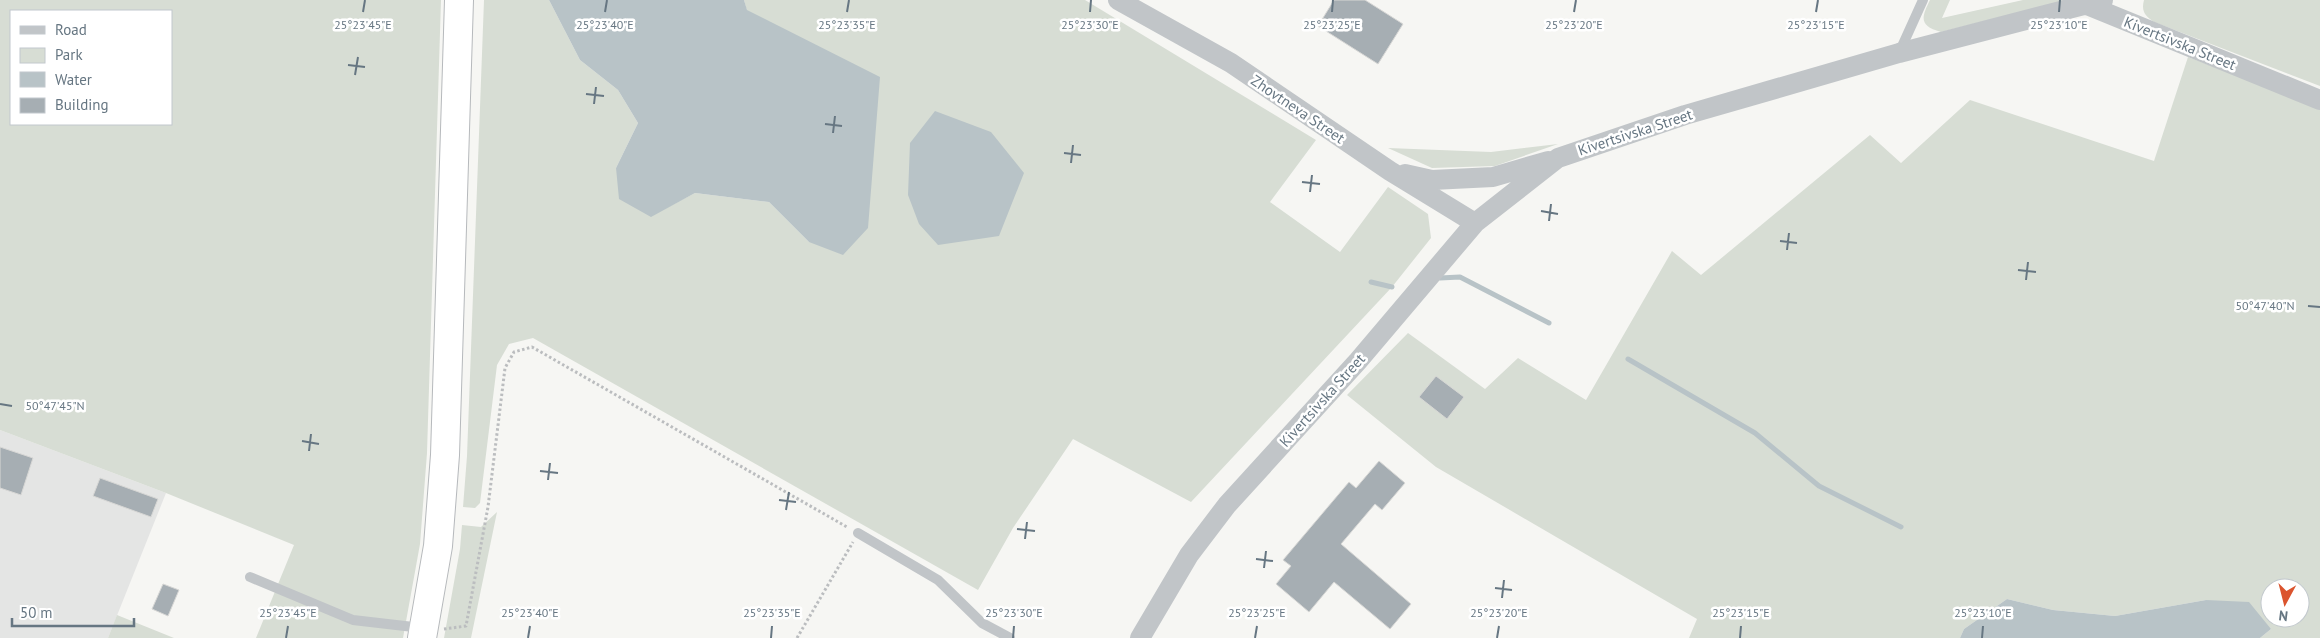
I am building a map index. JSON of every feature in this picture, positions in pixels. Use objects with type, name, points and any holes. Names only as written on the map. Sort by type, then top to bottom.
[{"type":"highway","points":[[422,633],[438,546],[445,454],[459,0]]},
{"type":"street","name":"Zhovtneva Street","points":[[1118,0],[1231,63],[1390,171],[1475,223]]},
{"type":"street","name":"Kivertsivska Street","points":[[1140,638],[1189,555],[1227,505],[1358,361],[1475,223],[1558,158],[1686,114],[1900,53],[2095,2],[2320,100]]},
{"type":"street","points":[[1390,171],[1432,180],[1493,177],[1558,158]]},
{"type":"lane","points":[[1900,53],[1923,0]]},
{"type":"lane","points":[[858,533],[938,580],[982,624],[1010,638]]},
{"type":"lane","points":[[250,577],[352,620],[422,633]]},
{"type":"path","points":[[422,633],[451,630],[466,626],[488,507],[505,368],[514,352],[532,347],[858,533],[797,638]]},
{"type":"shaded area","points":[[0,430],[166,493],[108,638],[0,638]]},
{"type":"green space","points":[[0,0],[441,0],[427,453],[420,544],[403,638],[256,638],[294,545],[166,493],[0,430]]},
{"type":"green space","points":[[484,0],[549,0],[580,60],[618,90],[638,123],[616,168],[651,216],[695,193],[769,202],[809,242],[744,0],[1085,0],[1316,140],[1270,202],[1340,252],[1388,187],[1428,214],[1431,238],[1392,287],[1191,502],[1073,439],[1013,528],[978,590],[533,338],[509,344],[497,365],[480,503],[475,508],[463,507],[467,456]]},
{"type":"green space","points":[[1930,0],[1950,0],[1942,18],[2023,0],[2068,0],[1941,32],[1925,24],[1924,16]]},
{"type":"green space","points":[[2144,0],[2320,0],[2320,86],[2154,22],[2144,13]]},
{"type":"green space","points":[[2188,57],[2320,108],[2320,638],[2260,638],[2271,629],[2269,628],[2310,628],[2310,578],[2260,578],[2260,624],[2206,600],[2115,616],[2053,610],[2007,599],[1964,629],[1960,638],[1689,638],[1697,619],[1436,467],[1347,395],[1408,333],[1485,389],[1518,358],[1586,400],[1672,251],[1701,275],[1870,135],[1901,163],[1970,100],[2154,161]]},
{"type":"green space","points":[[1558,144],[1495,166],[1432,168],[1388,148],[1491,152]]},
{"type":"green space","points":[[497,512],[471,638],[444,638],[460,549],[462,525],[481,527]]},
{"type":"green space","points":[[117,615],[174,638],[108,638]]},
{"type":"water","points":[[549,0],[744,0],[747,10],[880,77],[868,228],[843,255],[809,242],[769,202],[695,193],[651,217],[619,199],[616,168],[638,123],[618,90],[580,60]]},
{"type":"water","points":[[935,111],[991,132],[1024,173],[999,236],[938,245],[919,224],[908,195],[910,143]]},
{"type":"water","points":[[2007,599],[2053,610],[2115,616],[2206,600],[2249,602],[2260,616],[2260,628],[2271,629],[2260,638],[1960,638],[1964,629]]},
{"type":"building","points":[[1334,0],[1365,0],[1403,24],[1378,64],[1318,26]]},
{"type":"building","points":[[1436,376],[1464,397],[1447,419],[1419,397]]},
{"type":"building","points":[[0,447],[33,458],[21,495],[0,488]]},
{"type":"building","points":[[1379,461],[1405,483],[1382,510],[1375,504],[1341,544],[1411,604],[1390,629],[1334,582],[1309,612],[1276,584],[1291,566],[1283,560],[1349,482],[1356,488]]},
{"type":"building","points":[[100,478],[158,499],[151,517],[93,496]]},
{"type":"building","points":[[163,584],[179,590],[168,616],[152,609]]},
{"type":"waterway","points":[[1440,278],[1460,277],[1549,323]]},
{"type":"waterway","points":[[1371,282],[1392,287]]},
{"type":"waterway","points":[[1628,359],[1755,433],[1819,486],[1901,527]]}]
